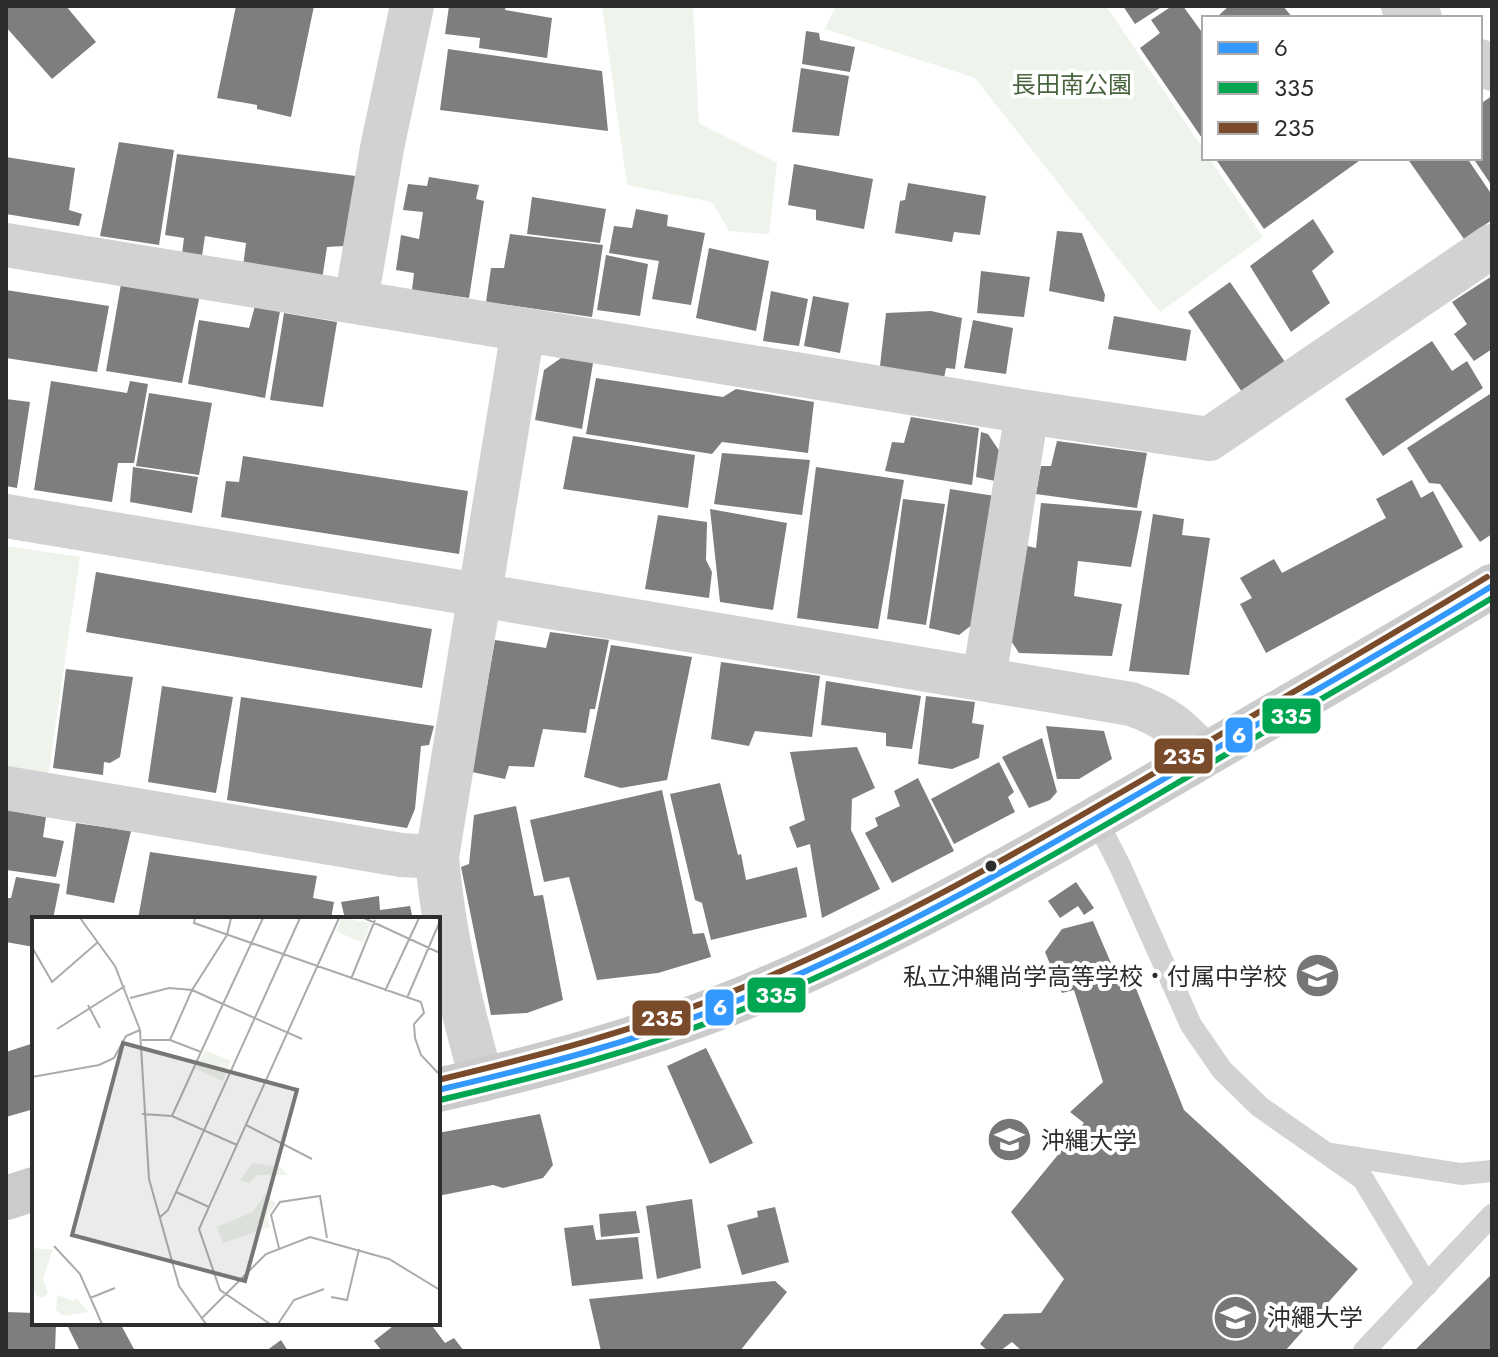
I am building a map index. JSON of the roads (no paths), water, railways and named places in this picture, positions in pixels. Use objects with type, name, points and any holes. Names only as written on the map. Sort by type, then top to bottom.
[{"type":"main road","points":[[440,1090],[634,1037],[738,1000],[938,908],[1096,819],[1492,586]]},
{"type":"main road","points":[[6,1198],[32,1190]]},
{"type":"street","points":[[356,301],[382,148],[412,6]]},
{"type":"street","points":[[6,245],[1209,439],[1492,246]]},
{"type":"street","points":[[482,1080],[466,1022],[437,857],[523,330]]},
{"type":"street","points":[[984,678],[1027,412]]},
{"type":"street","points":[[6,516],[1131,704],[1159,714],[1204,755]]},
{"type":"street","points":[[6,788],[401,855],[437,857]]},
{"type":"lane","points":[[1096,819],[1191,1025],[1222,1070],[1260,1107],[1363,1179],[1427,1285]]},
{"type":"lane","points":[[1326,1153],[1461,1174],[1492,1171]]},
{"type":"lane","points":[[1364,1351],[1492,1215]]},
{"type":"place","name":"私立沖縄尚学高等学校・付属中学校","points":[[1318,976]]},
{"type":"place","name":"沖縄大学","points":[[1010,1140]]},
{"type":"place","name":"沖繩大学","points":[[1236,1317]]},
{"type":"park label","name":"長田南公園","points":[[1072,84]]}]
